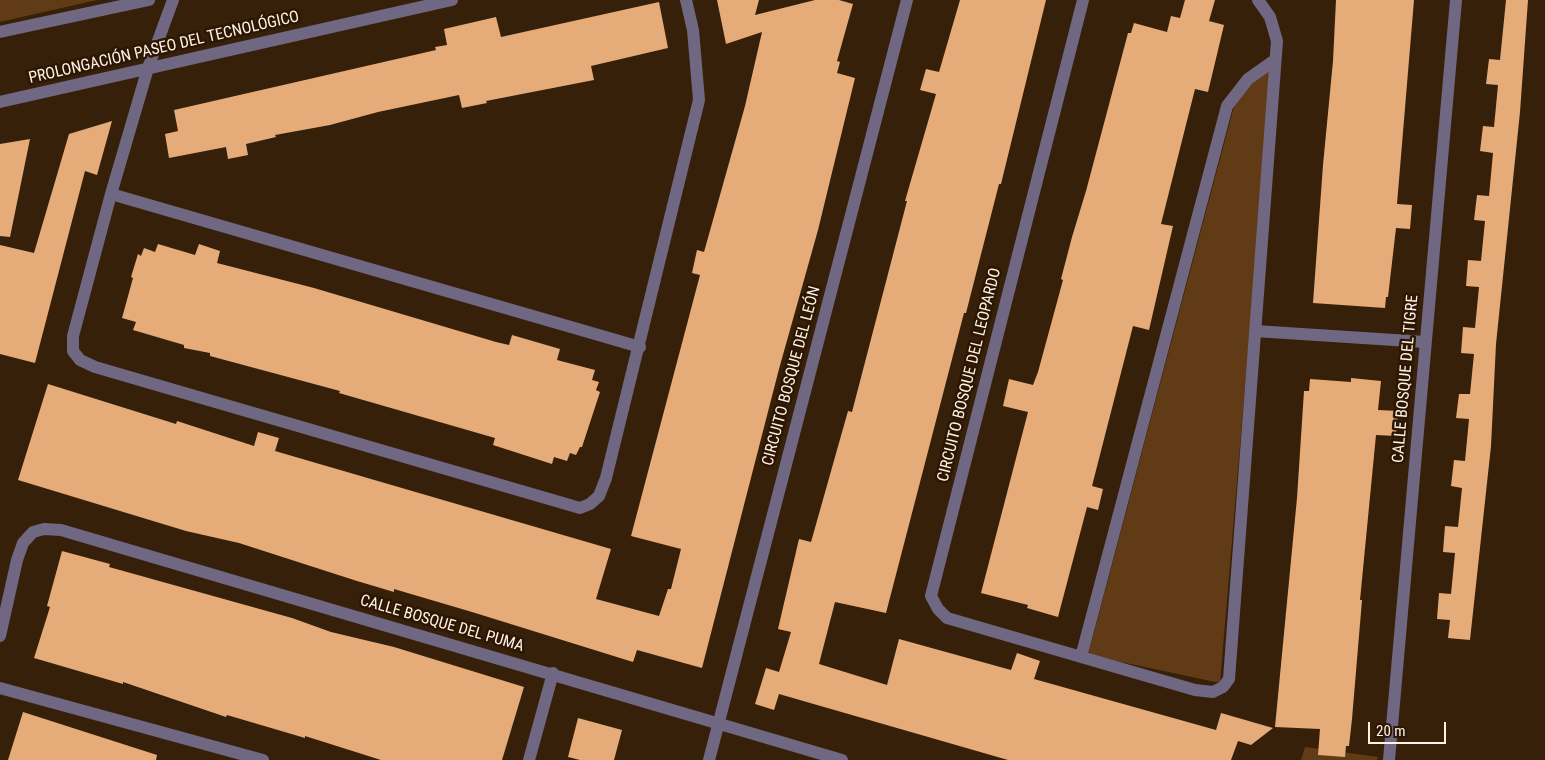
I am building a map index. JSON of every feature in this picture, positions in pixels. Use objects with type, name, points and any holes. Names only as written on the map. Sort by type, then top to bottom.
[{"type":"street","points":[[0,32],[149,0]]},
{"type":"street","points":[[173,0],[148,68],[111,194],[73,336],[73,351],[80,360],[95,368],[580,508],[590,504],[598,496],[606,478],[640,347],[698,100],[693,30],[686,0]]},
{"type":"street","name":"PROLONGACIÓN PASEO DEL TECNOLÓGICO","points":[[0,102],[452,0]]},
{"type":"street","name":"CIRCUITO BOSQUE DEL LEÓN","points":[[709,760],[907,0]]},
{"type":"street","name":"CIRCUITO BOSQUE DEL LEOPARDO","points":[[1083,0],[931,596],[938,609],[947,618],[1195,690],[1213,692],[1223,687],[1229,679],[1276,60],[1277,41],[1270,17],[1258,0]]},
{"type":"street","name":"CALLE BOSQUE DEL TIGRE","points":[[1389,760],[1456,0]]},
{"type":"street","points":[[1081,657],[1227,106],[1248,79],[1276,60]]},
{"type":"street","points":[[111,194],[640,347]]},
{"type":"street","points":[[1255,331],[1425,342]]},
{"type":"street","name":"CALLE BOSQUE DEL PUMA","points":[[0,636],[17,560],[23,543],[33,532],[44,529],[61,530],[553,673],[842,760]]},
{"type":"street","points":[[529,760],[553,673]]},
{"type":"street","points":[[0,688],[263,760]]},
{"type":"shaded area","points":[[0,0],[97,0],[0,22]]},
{"type":"shaded area","points":[[1272,66],[1220,683],[1088,655],[1237,95]]},
{"type":"shaded area","points":[[1305,747],[1378,757],[1377,760],[1301,760]]},
{"type":"building","points":[[717,0],[759,0],[755,15],[815,0],[839,0],[853,4],[837,61],[840,62],[837,73],[855,78],[818,230],[779,369],[702,668],[637,650],[633,662],[394,589],[394,592],[357,581],[239,543],[186,531],[18,480],[48,384],[176,424],[177,421],[254,446],[258,432],[279,438],[275,451],[611,549],[596,599],[659,616],[668,589],[671,589],[681,549],[631,536],[700,275],[692,273],[697,250],[704,252],[745,106],[762,32],[726,44]]},
{"type":"building","points":[[960,0],[1046,0],[1001,184],[999,184],[966,313],[964,313],[886,613],[835,602],[819,664],[887,685],[899,639],[1011,670],[1017,653],[1040,661],[1034,679],[1216,730],[1221,713],[1273,728],[1251,745],[1238,741],[1231,760],[1008,760],[779,694],[774,710],[755,704],[766,668],[779,672],[791,632],[778,629],[799,539],[811,542],[848,411],[852,412],[907,201],[905,201],[936,94],[920,90],[926,69],[939,72]]},
{"type":"building","points":[[1185,0],[1215,0],[1209,21],[1224,25],[1208,92],[1195,89],[1161,224],[1173,226],[1149,330],[1133,326],[1092,486],[1103,489],[1098,510],[1087,507],[1058,617],[1027,608],[1028,605],[981,593],[1028,412],[1003,406],[1009,379],[1033,385],[1038,372],[1063,280],[1061,279],[1072,237],[1128,33],[1131,33],[1134,23],[1167,32],[1171,16],[1180,18]]},
{"type":"building","points":[[1336,0],[1414,0],[1397,204],[1412,205],[1410,229],[1396,228],[1385,308],[1313,303],[1333,61]]},
{"type":"building","points":[[1506,0],[1528,0],[1520,112],[1496,344],[1491,446],[1470,640],[1448,638],[1450,620],[1437,619],[1439,593],[1451,594],[1455,553],[1443,552],[1445,526],[1458,527],[1462,488],[1451,486],[1454,460],[1465,461],[1469,419],[1456,418],[1459,394],[1470,394],[1474,354],[1461,353],[1463,327],[1475,328],[1479,287],[1466,286],[1468,260],[1481,261],[1485,221],[1474,220],[1477,195],[1489,196],[1493,153],[1480,151],[1483,126],[1494,127],[1498,85],[1486,84],[1489,59],[1500,60]]},
{"type":"building","points":[[659,2],[668,48],[591,66],[594,80],[486,101],[487,103],[462,108],[459,95],[378,112],[330,125],[275,135],[276,137],[246,144],[248,155],[228,159],[226,147],[169,158],[165,134],[178,131],[174,110],[436,50],[435,47],[447,45],[444,29],[496,17],[501,37]]},
{"type":"building","points":[[112,121],[97,175],[85,171],[35,363],[0,354],[0,245],[34,253],[69,134]]},
{"type":"building","points":[[30,139],[10,237],[0,236],[0,144]]},
{"type":"building","points":[[158,244],[195,255],[199,244],[220,251],[217,263],[314,288],[496,342],[509,345],[512,335],[560,349],[557,360],[595,370],[592,380],[599,382],[596,390],[600,392],[582,447],[580,447],[576,455],[570,453],[567,461],[554,457],[552,464],[493,445],[495,438],[339,393],[340,391],[210,356],[210,353],[184,348],[184,345],[133,330],[136,322],[122,318],[133,278],[131,277],[138,254],[141,256],[144,248],[155,252]]},
{"type":"building","points":[[1351,378],[1381,381],[1378,410],[1398,411],[1396,436],[1376,435],[1360,600],[1362,600],[1352,719],[1349,746],[1346,746],[1345,757],[1318,755],[1320,729],[1275,727],[1297,498],[1304,391],[1309,391],[1310,379],[1351,382]]},
{"type":"building","points":[[62,551],[110,564],[109,567],[292,618],[331,632],[394,647],[524,687],[502,760],[381,760],[305,736],[305,738],[227,715],[226,717],[123,682],[123,684],[34,658],[50,607],[47,606]]},
{"type":"building","points":[[23,712],[157,755],[156,760],[8,760]]},
{"type":"building","points":[[578,718],[622,730],[614,760],[580,760],[568,757]]}]
